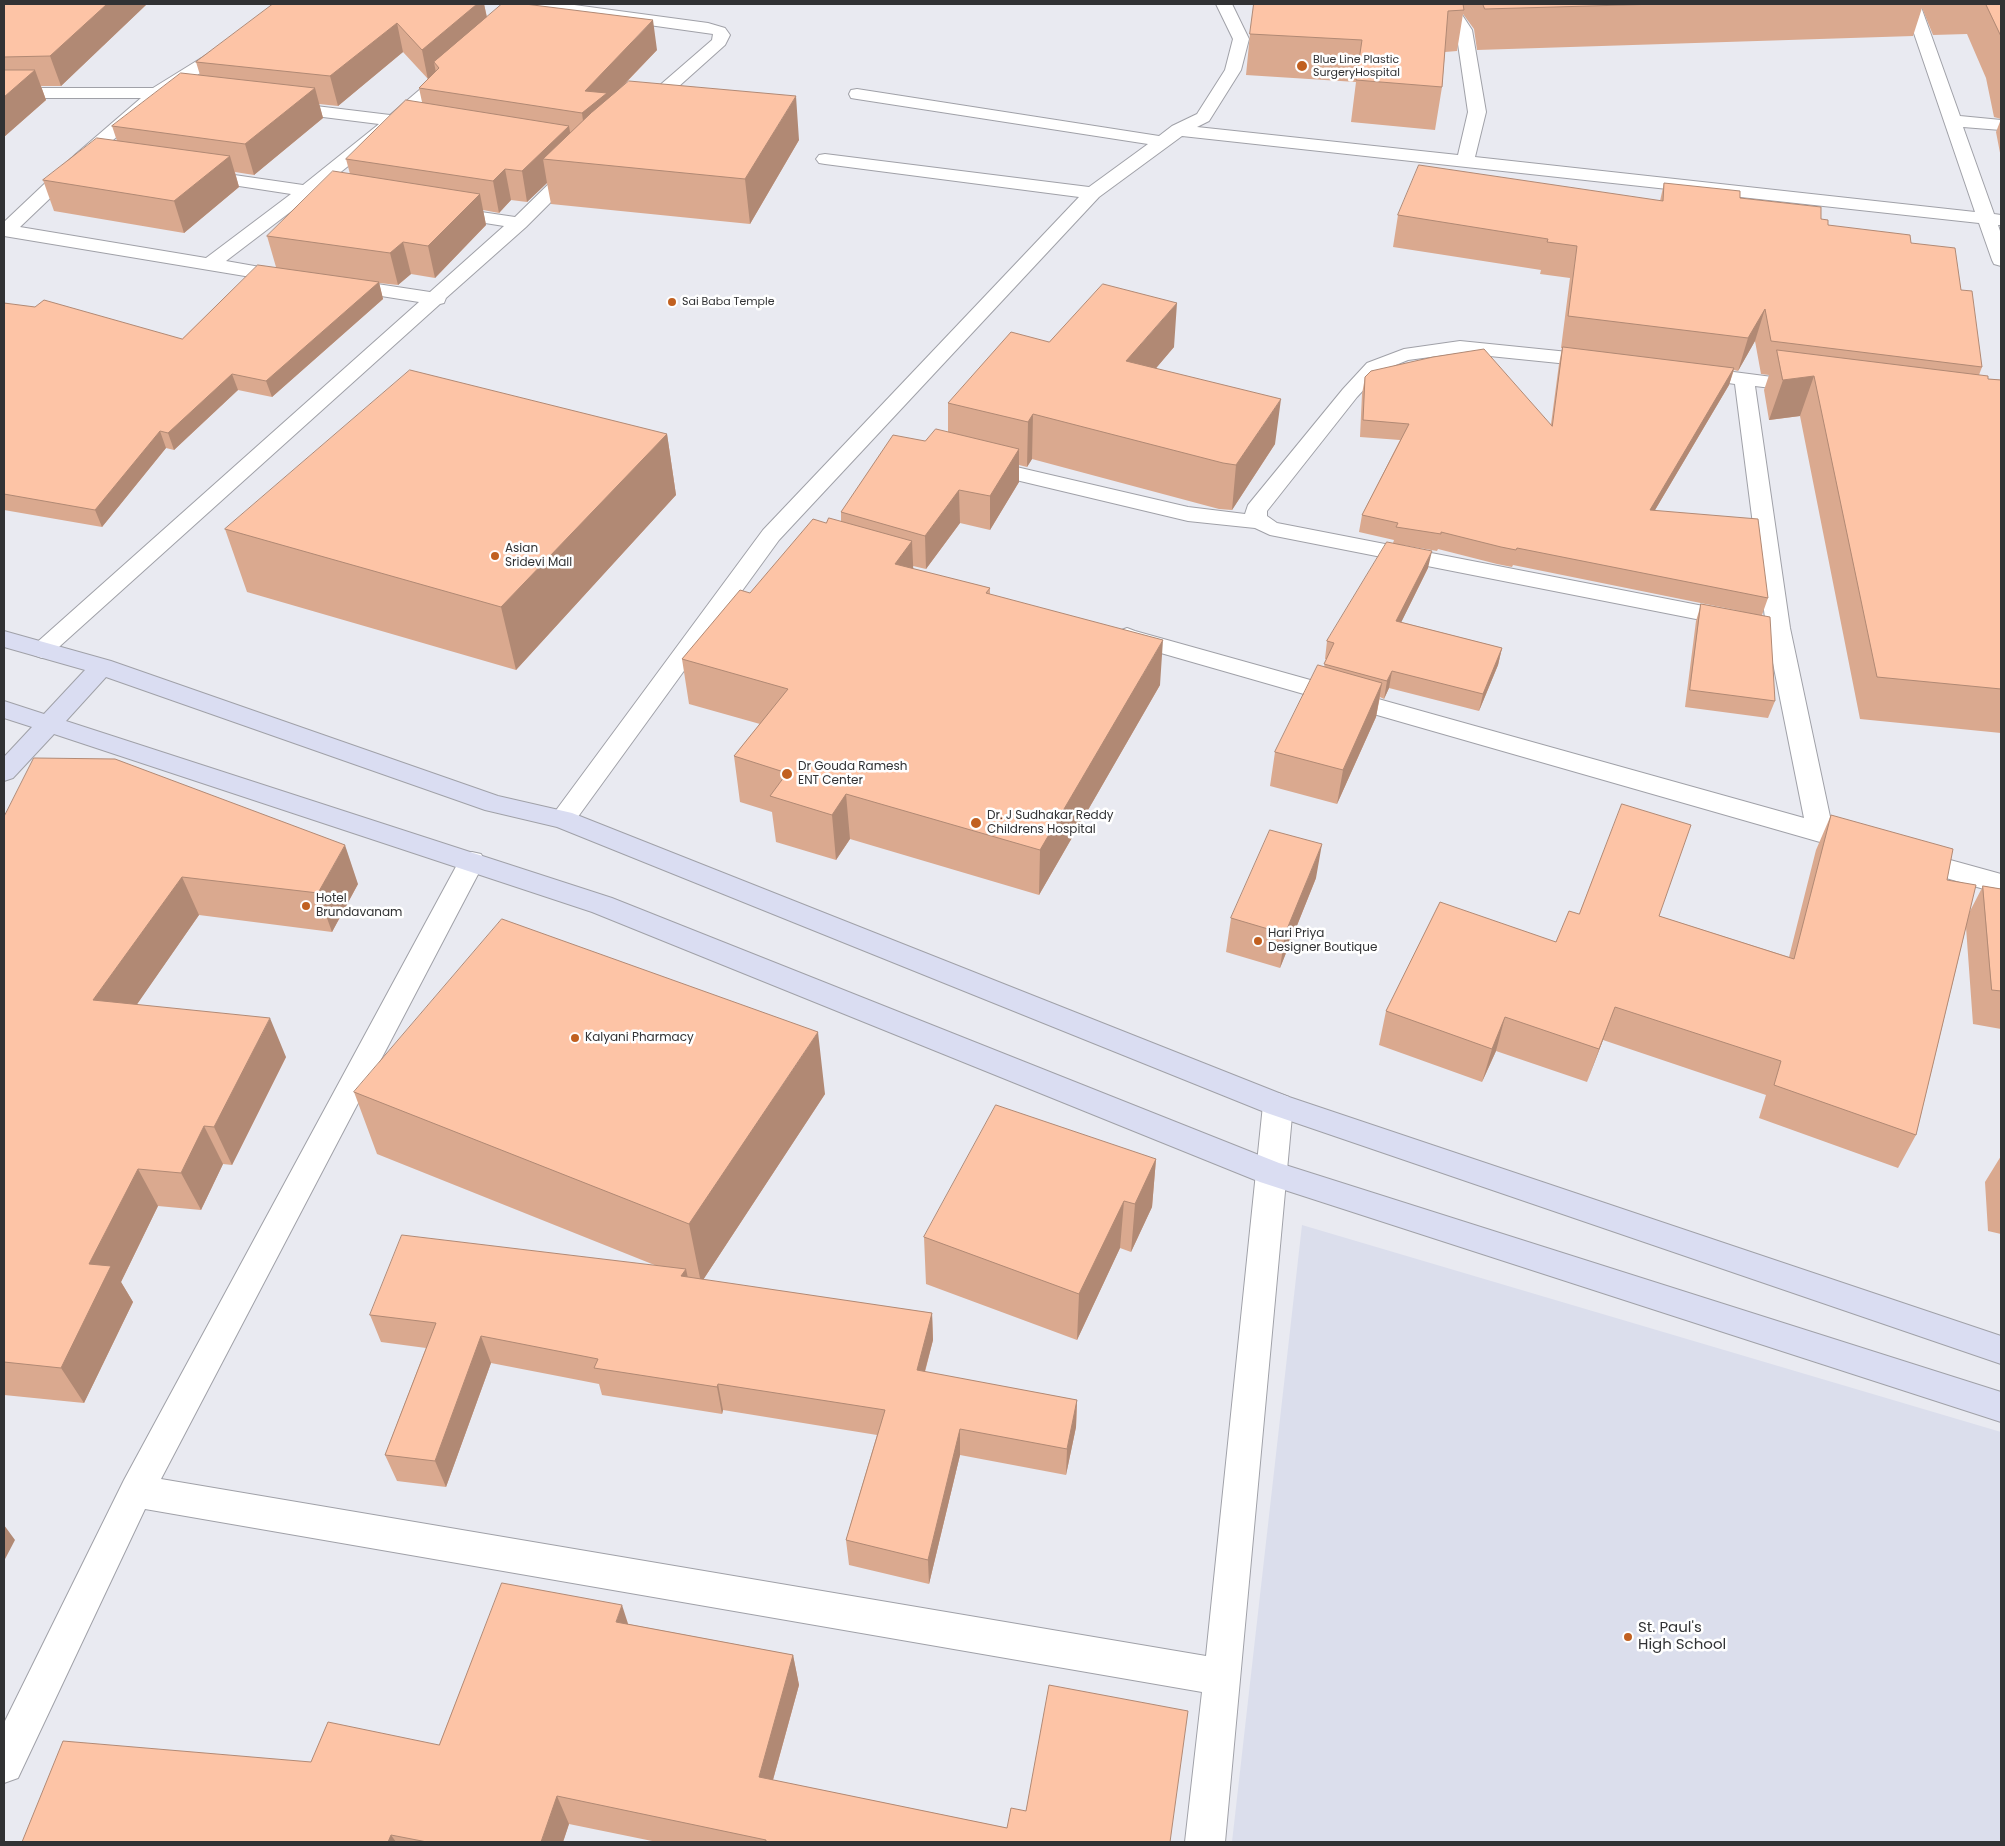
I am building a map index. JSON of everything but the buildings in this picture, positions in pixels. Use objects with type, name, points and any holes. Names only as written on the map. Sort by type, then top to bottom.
[{"type":"street","points":[[563,818],[771,535],[873,439],[1093,193],[1160,141],[1203,117],[1233,70],[1241,39],[1224,4]]},
{"type":"street","points":[[1447,4],[1464,30],[1477,112],[1465,161]]},
{"type":"street","points":[[1912,4],[1952,121],[1994,220],[2001,260]]},
{"type":"street","points":[[528,6],[708,28],[719,31],[722,35],[719,42],[632,118]]},
{"type":"street","points":[[5,230],[82,158],[157,93],[240,40]]},
{"type":"street","points":[[210,265],[309,190],[396,120],[462,62]]},
{"type":"street","points":[[4,93],[157,93],[214,99]]},
{"type":"street","points":[[857,94],[1160,141]]},
{"type":"street","points":[[271,106],[396,120],[444,128]]},
{"type":"street","points":[[1952,121],[2001,125]]},
{"type":"street","points":[[1178,130],[1994,220]]},
{"type":"street","points":[[82,158],[102,161]]},
{"type":"street","points":[[42,650],[437,299],[519,223],[585,158]]},
{"type":"street","points":[[825,159],[1093,193]]},
{"type":"street","points":[[181,172],[366,200]]},
{"type":"street","points":[[433,210],[519,223]]},
{"type":"street","points":[[5,230],[308,280]]},
{"type":"street","points":[[328,283],[437,299]]},
{"type":"street","points":[[1259,522],[1255,515],[1256,510],[1350,393],[1374,367],[1404,354],[1460,347],[1615,363]]},
{"type":"street","points":[[1674,370],[1823,389]]},
{"type":"street","points":[[1744,378],[1778,628],[1820,833]]},
{"type":"street","points":[[959,460],[1188,514],[1259,522],[1270,528],[1352,545],[1778,628]]},
{"type":"street","points":[[771,535],[800,543]]},
{"type":"street","points":[[1105,630],[2001,884]]},
{"type":"street","points":[[4,639],[102,667],[494,804],[563,818],[1278,1105],[2001,1350]]},
{"type":"street","points":[[4,772],[102,667]]},
{"type":"street","points":[[4,709],[602,905],[1270,1173],[2001,1407]]},
{"type":"street","points":[[4,1764],[136,1491],[472,861]]},
{"type":"street","points":[[1205,1842],[1278,1105]]},
{"type":"street","points":[[136,1491],[1222,1677]]},
{"type":"shaded area","name":"St. Paul's High School","points":[[1302,1225],[2001,1432],[2001,1842],[1232,1842]]},
{"type":"place","name":"Blue Line Plastic SurgeryHospital","points":[[1302,66]]},
{"type":"place","name":"Sai Baba Temple","points":[[672,302]]},
{"type":"place","name":"Asian Sridevi Mall","points":[[495,556]]},
{"type":"place","name":"Dr Gouda Ramesh ENT Center","points":[[787,774]]},
{"type":"place","name":"Dr. J Sudhakar Reddy Childrens Hospital","points":[[976,823]]},
{"type":"place","name":"Hotel Brundavanam","points":[[306,906]]},
{"type":"place","name":"Hari Priya Designer Boutique","points":[[1258,941]]},
{"type":"place","name":"Kalyani Pharmacy","points":[[575,1038]]},
{"type":"place","name":"St. Paul's High School","points":[[1628,1637]]}]
